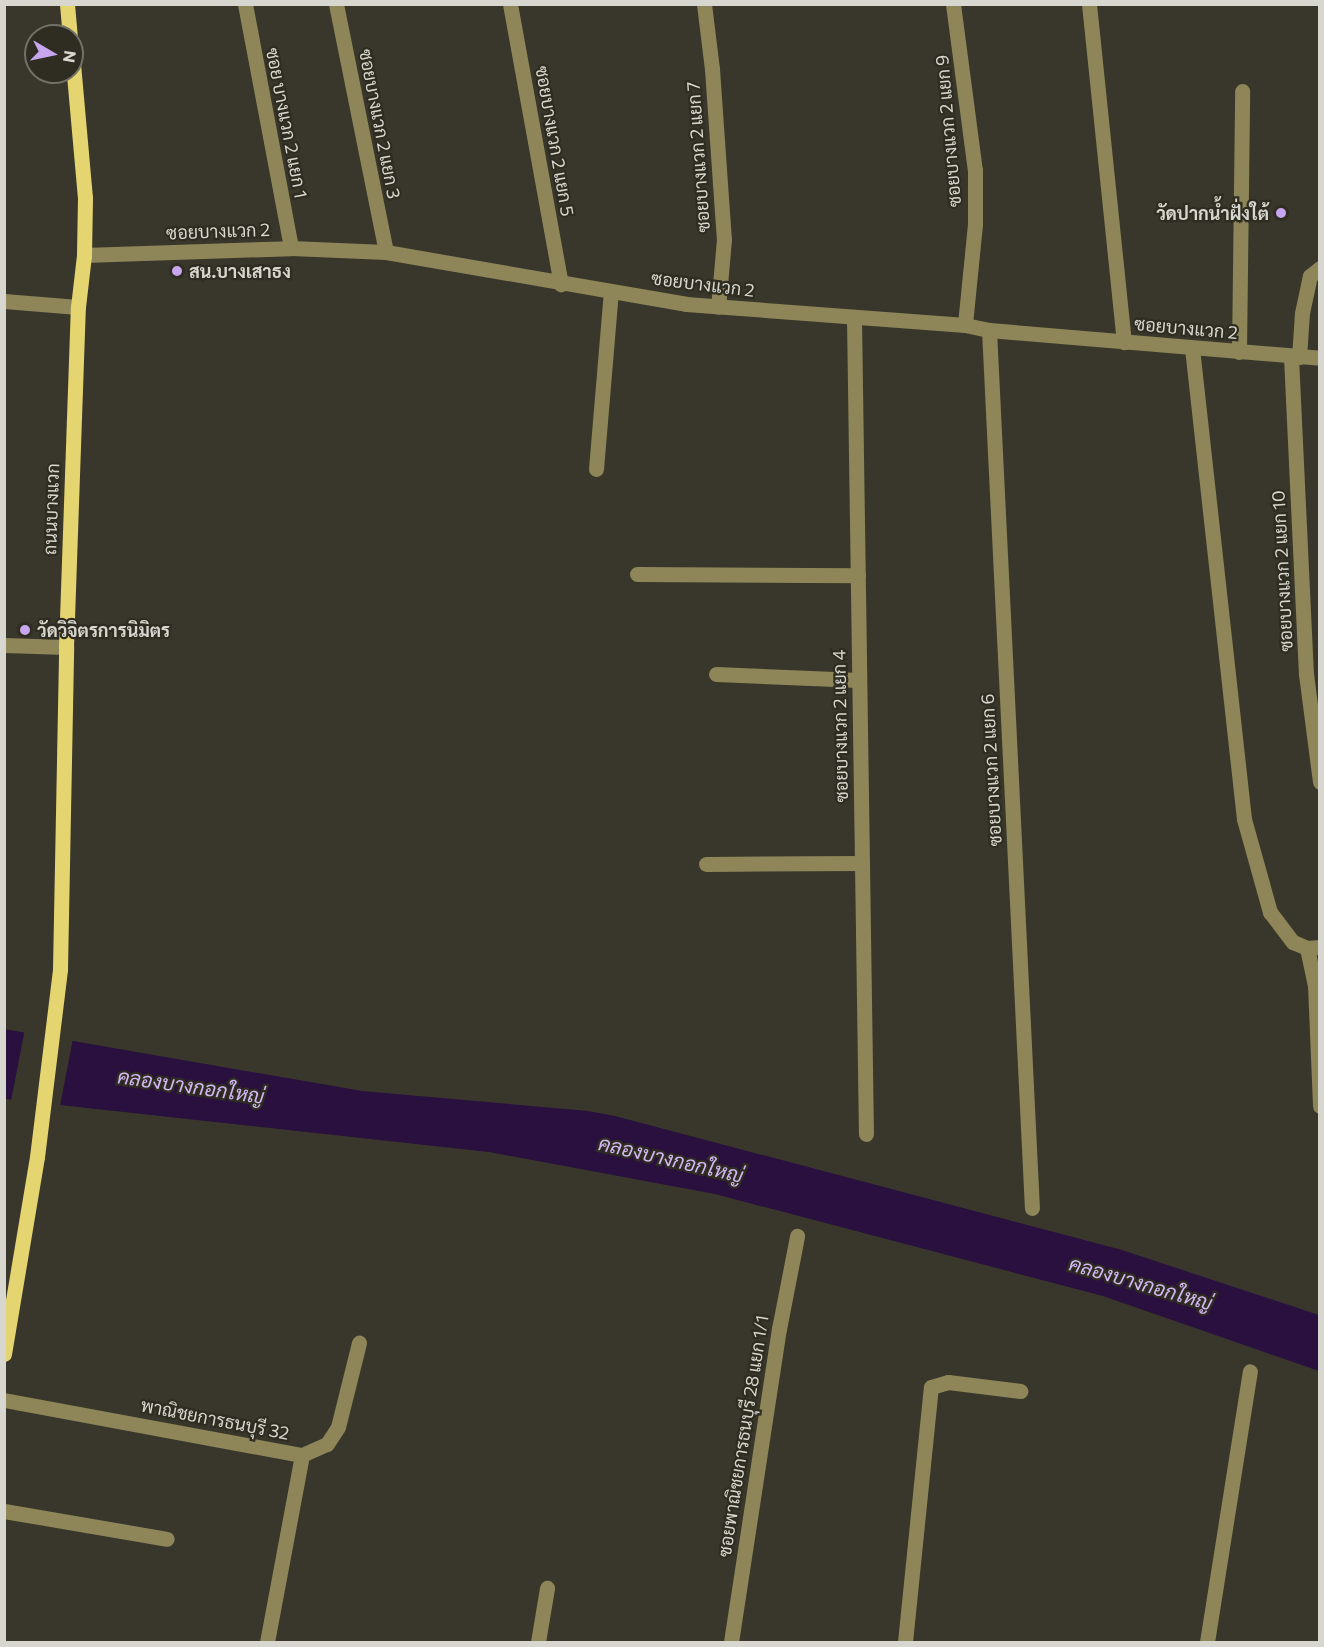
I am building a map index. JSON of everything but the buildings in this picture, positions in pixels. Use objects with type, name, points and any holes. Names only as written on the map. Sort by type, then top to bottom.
[{"type":"main road","points":[[67,4],[69,24]]},
{"type":"main road","name":"ถนนบางแวก","points":[[4,1354],[37,1157],[60,969],[66,647],[78,307],[84,255],[85,198],[75,84]]},
{"type":"street","name":"ซอย บางแวก 2 แยก 1","points":[[245,4],[291,248]]},
{"type":"street","name":"ซอยบางแวก 2 แยก 3","points":[[336,4],[386,252]]},
{"type":"street","name":"ซอยบางแวก 2 แยก 5","points":[[510,4],[561,284]]},
{"type":"street","name":"ซอยบางแวก 2 แยก 7","points":[[704,4],[712,69],[723,239],[718,307]]},
{"type":"street","name":"ซอยบางแวก 2 แยก 9","points":[[953,4],[975,170],[975,224],[965,325]]},
{"type":"street","points":[[1089,4],[1124,342]]},
{"type":"street","points":[[1239,352],[1242,91]]},
{"type":"street","name":"ซอยบางแวก 2","points":[[84,255],[291,248],[386,252],[561,284],[718,307],[965,325],[989,330],[1320,358]]},
{"type":"street","name":"ซอยบางแวก 2 แยก 10","points":[[1320,268],[1310,276],[1295,357],[1306,674],[1317,744],[1320,782]]},
{"type":"street","points":[[596,469],[611,292]]},
{"type":"street","points":[[4,301],[78,307]]},
{"type":"street","name":"ซอยบางแวก 2 แยก 4","points":[[854,318],[866,1134]]},
{"type":"street","name":"ซอยบางแวก 2 แยก 6","points":[[989,330],[1032,1208]]},
{"type":"street","points":[[1192,348],[1244,819],[1270,912],[1293,942],[1313,947],[1320,1106]]},
{"type":"street","points":[[637,574],[858,575]]},
{"type":"street","points":[[4,645],[66,647]]},
{"type":"street","points":[[716,674],[859,680]]},
{"type":"street","points":[[706,864],[862,863]]},
{"type":"street","name":"ซอยพาณิชยการธนบุรี 28 แยก 1/1","points":[[731,1642],[779,1329],[797,1236]]},
{"type":"street","points":[[302,1455],[327,1444],[338,1427],[358,1343]]},
{"type":"street","points":[[1207,1642],[1250,1371]]},
{"type":"street","points":[[904,1642],[931,1387],[948,1382],[1020,1391]]},
{"type":"street","name":"พาณิชยการธนบุรี 32","points":[[4,1400],[302,1455],[267,1642]]},
{"type":"street","points":[[4,1510],[167,1539]]},
{"type":"street","points":[[538,1642],[548,1588]]},
{"type":"water","name":"คลองบางกอกใหญ่","points":[[4,1029],[362,1091],[588,1111],[615,1116],[1122,1250],[1319,1315],[1319,1371],[1103,1296],[715,1194],[489,1152],[5,1099]]},
{"type":"pier","points":[[25,1029],[73,1038],[59,1113],[10,1104]]},
{"type":"place","name":"วัดปากน้ำฝั่งใต้","points":[[1281,213]]},
{"type":"place","name":"สน.บางเสาธง","points":[[177,271]]},
{"type":"place","name":"วัดวิจิตรการนิมิตร","points":[[25,630]]}]
